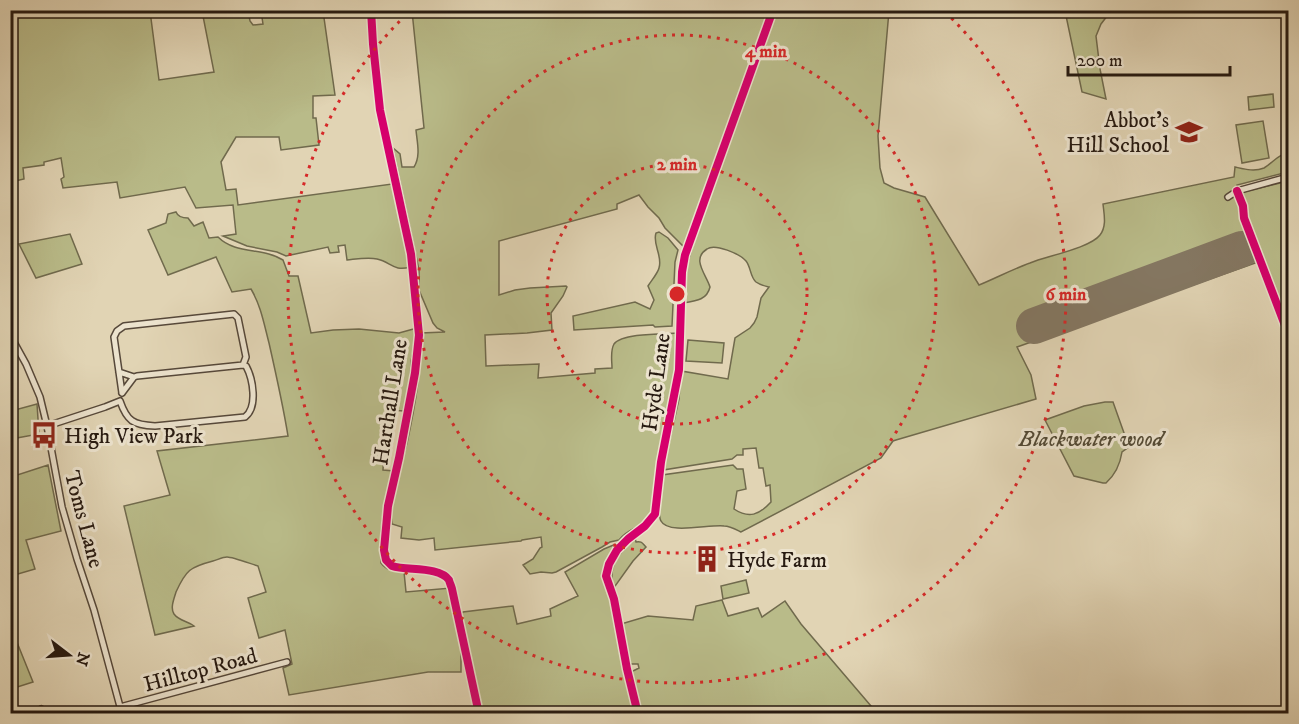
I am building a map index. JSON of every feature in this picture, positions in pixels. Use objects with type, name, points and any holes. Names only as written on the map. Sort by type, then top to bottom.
[{"type":"street","name":"Harthall Lane","points":[[371,10],[380,110],[411,254],[419,335],[415,373],[388,506],[385,557],[392,566],[432,571],[443,574],[449,580],[479,714]]},
{"type":"street","name":"Hyde Lane","points":[[638,714],[614,599],[606,576],[609,564],[617,550],[627,539],[645,526],[655,514],[661,462],[679,370],[684,255],[773,10]]},
{"type":"street","points":[[1228,196],[1237,191],[1288,177]]},
{"type":"street","points":[[122,393],[114,337],[117,331],[124,326],[234,315],[238,318],[246,357],[243,365]]},
{"type":"street","name":"Toms Lane","points":[[10,335],[35,384],[47,426],[62,507],[94,610],[121,710]]},
{"type":"street","points":[[118,372],[134,377],[243,365],[249,371],[254,399],[252,410],[245,417],[143,426],[133,422],[124,413],[120,401],[122,393],[134,377]]},
{"type":"street","points":[[47,426],[120,401]]},
{"type":"street","name":"Hilltop Road","points":[[121,710],[287,662]]},
{"type":"green space","points":[[11,11],[150,11],[159,80],[214,72],[202,11],[248,11],[253,25],[263,24],[261,11],[323,11],[335,95],[313,96],[313,118],[316,118],[319,145],[281,150],[279,137],[236,137],[221,162],[226,190],[236,189],[238,205],[392,184],[410,267],[396,267],[374,258],[347,260],[345,245],[338,246],[339,252],[330,253],[328,247],[286,256],[247,246],[223,236],[236,234],[233,205],[196,208],[185,187],[120,198],[117,182],[63,188],[61,158],[44,162],[44,165],[23,168],[24,179],[11,182]]},
{"type":"green space","points":[[412,11],[770,11],[685,245],[683,246],[665,228],[639,195],[617,204],[617,209],[499,241],[499,295],[530,288],[567,287],[551,313],[552,330],[485,335],[486,366],[539,364],[538,378],[595,373],[595,369],[612,368],[612,350],[618,340],[634,336],[678,333],[676,370],[654,510],[651,516],[619,540],[610,542],[556,572],[530,574],[523,565],[533,559],[542,547],[541,537],[435,550],[434,538],[419,540],[401,538],[402,527],[392,524],[393,493],[413,416],[421,333],[445,332],[433,323],[419,290],[419,270],[393,148],[400,154],[402,167],[414,167],[418,154],[416,130],[424,128]]},
{"type":"green space","points":[[776,11],[889,11],[878,136],[880,168],[884,183],[925,197],[979,285],[1024,265],[1078,248],[1095,240],[1104,228],[1103,204],[1234,177],[1235,167],[1249,170],[1264,168],[1281,155],[1288,153],[1288,172],[1237,185],[1243,223],[1258,262],[1017,347],[1031,375],[1036,399],[893,441],[881,458],[741,532],[726,526],[680,528],[665,525],[661,521],[659,512],[662,475],[733,465],[737,469],[743,469],[746,489],[737,491],[734,509],[749,515],[758,513],[771,502],[770,485],[766,486],[763,468],[759,468],[756,448],[743,449],[743,455],[737,455],[732,459],[663,470],[679,399],[681,371],[728,379],[735,338],[754,323],[761,298],[769,287],[754,280],[748,263],[743,258],[716,247],[707,249],[700,257],[701,267],[710,287],[709,291],[700,299],[683,303],[686,268],[698,230]]},
{"type":"green space","points":[[1065,11],[1111,11],[1101,24],[1096,36],[1106,99],[1082,92]]},
{"type":"green space","points":[[1273,94],[1274,107],[1249,110],[1248,97]]},
{"type":"green space","points":[[1263,121],[1269,158],[1242,163],[1236,125]]},
{"type":"green space","points":[[1288,181],[1288,340],[1285,323],[1247,219],[1243,192]]},
{"type":"green space","points":[[176,212],[181,217],[188,218],[194,226],[203,222],[209,238],[218,237],[225,243],[241,249],[267,253],[283,260],[289,276],[298,276],[311,333],[359,329],[399,333],[417,328],[405,411],[386,410],[383,470],[394,471],[383,517],[381,563],[388,569],[404,572],[406,592],[451,588],[461,644],[461,672],[428,672],[289,695],[283,668],[292,664],[285,630],[259,638],[248,598],[266,592],[258,566],[230,557],[199,565],[190,570],[176,592],[172,606],[174,614],[194,626],[155,635],[124,506],[170,495],[157,451],[288,436],[260,309],[251,289],[232,292],[216,257],[168,275],[148,230],[166,223],[168,214]]},
{"type":"green space","points":[[659,232],[668,238],[678,250],[675,262],[672,326],[574,330],[573,316],[635,302],[650,309],[654,300],[648,286],[660,264],[655,241],[656,233]]},
{"type":"green space","points":[[70,234],[82,264],[36,278],[19,244]]},
{"type":"green space","points":[[688,340],[724,343],[722,363],[686,361]]},
{"type":"green space","name":"Blackwater wood","points":[[1113,402],[1129,447],[1122,452],[1112,477],[1103,483],[1074,476],[1045,420],[1084,406]]},
{"type":"green space","points":[[37,404],[39,434],[11,439],[11,411]]},
{"type":"green space","points":[[48,465],[61,531],[26,540],[35,569],[11,576],[11,477]]},
{"type":"green space","points":[[635,538],[636,542],[641,542],[646,547],[613,589],[613,566]]},
{"type":"green space","points":[[616,544],[605,565],[603,578],[612,601],[622,660],[635,713],[482,713],[461,625],[463,612],[513,606],[517,624],[551,616],[550,609],[578,596],[565,572]]},
{"type":"green space","points":[[746,580],[749,593],[723,599],[721,586]]},
{"type":"green space","points":[[722,600],[728,616],[758,608],[762,617],[785,601],[801,624],[877,713],[641,713],[631,672],[639,668],[638,664],[628,664],[621,624],[648,616],[693,620],[696,606]]},
{"type":"green space","points":[[10,625],[33,682],[11,689],[10,689]]},
{"type":"runway","points":[[1034,326],[1242,249]]},
{"type":"cycle path","points":[[371,10],[380,110],[411,254],[419,335],[415,373],[388,506],[384,550],[386,560],[392,566],[431,571],[449,580],[479,714]]},
{"type":"cycle path","points":[[638,714],[614,599],[606,576],[609,564],[617,550],[645,526],[655,514],[661,462],[679,370],[682,272],[685,255],[773,10]]},
{"type":"cycle path","points":[[1237,191],[1243,206],[1244,218],[1286,328],[1288,349]]},
{"type":"place","name":"Abbot's Hill School","points":[[1189,132]]},
{"type":"place","name":"High View Park","points":[[44,435]]},
{"type":"place","name":"Hyde Farm","points":[[707,559]]}]
